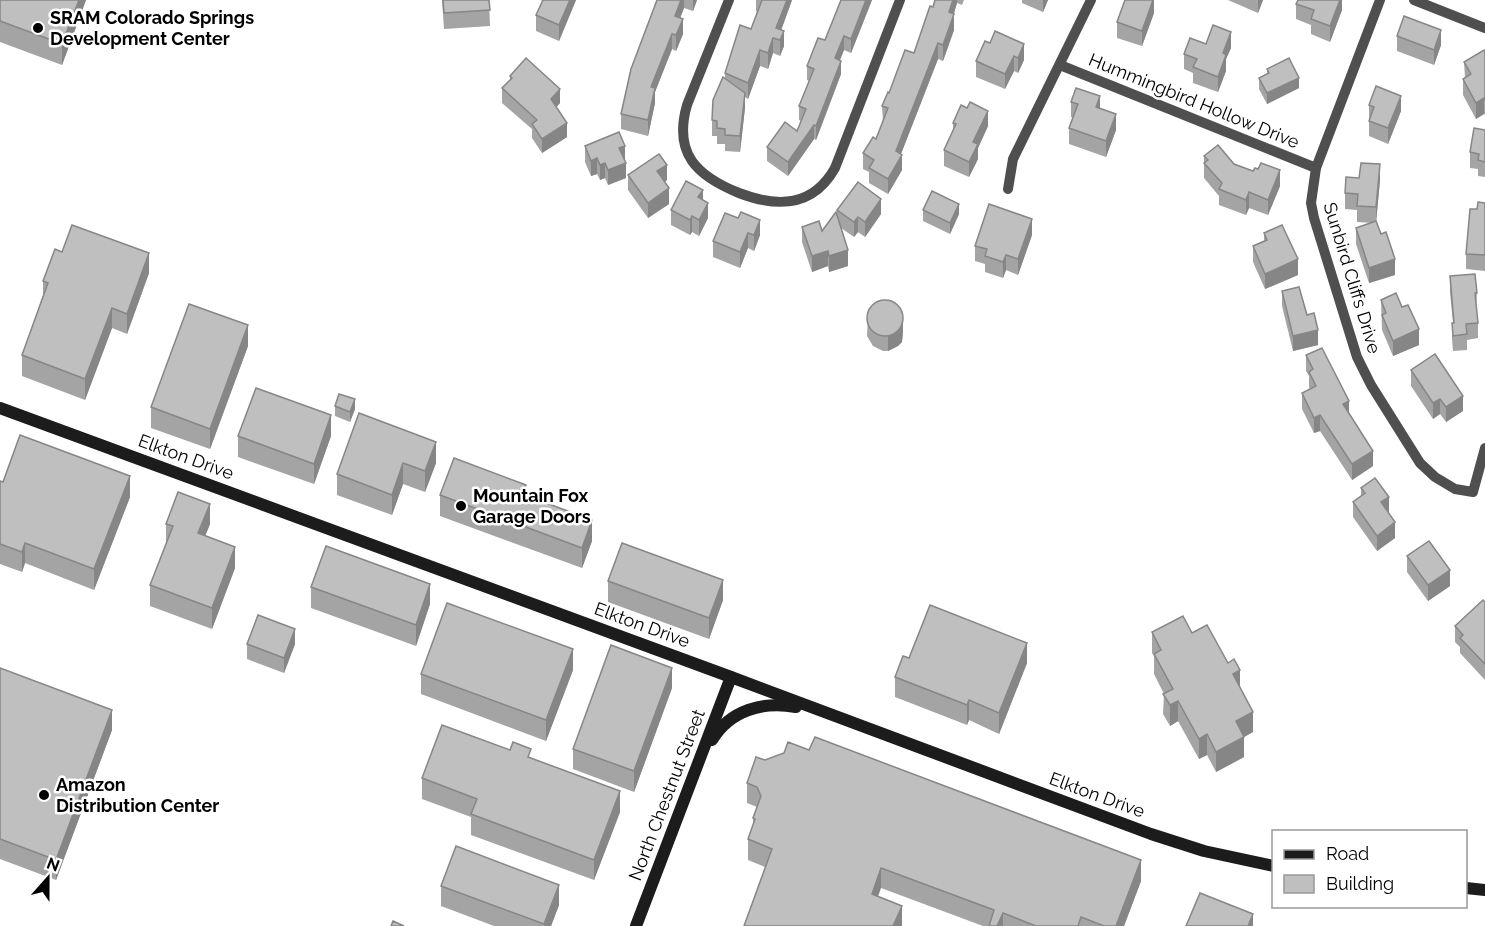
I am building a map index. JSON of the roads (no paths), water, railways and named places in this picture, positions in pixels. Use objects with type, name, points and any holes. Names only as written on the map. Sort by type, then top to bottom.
[{"type":"street","points":[[729,0],[687,105],[683,124],[685,144],[696,168],[718,184],[755,199],[783,203],[808,196],[820,188],[832,173],[900,0]]},
{"type":"street","points":[[1008,189],[1013,159],[1091,0]]},
{"type":"street","name":"Sunbird Cliffs Drive","points":[[1380,0],[1316,168],[1311,203],[1314,218],[1357,357],[1371,385],[1420,463],[1455,489],[1473,492],[1485,448]]},
{"type":"street","points":[[1414,0],[1485,28]]},
{"type":"street","name":"Hummingbird Hollow Drive","points":[[1060,64],[1316,168]]},
{"type":"street","points":[[0,404],[33,420]]},
{"type":"street","name":"Elkton Drive","points":[[0,408],[1177,844],[1272,866]]},
{"type":"street","name":"North Chestnut Street","points":[[636,926],[731,677]]},
{"type":"street","points":[[698,764],[721,727],[746,710],[786,705],[819,711]]},
{"type":"street","points":[[1467,888],[1485,890]]},
{"type":"place","name":"SRAM Colorado Springs Development Center","points":[[38,28]]},
{"type":"place","name":"Mountain Fox Garage Doors","points":[[461,506]]},
{"type":"place","name":"Amazon Distribution Center","points":[[44,795]]}]
